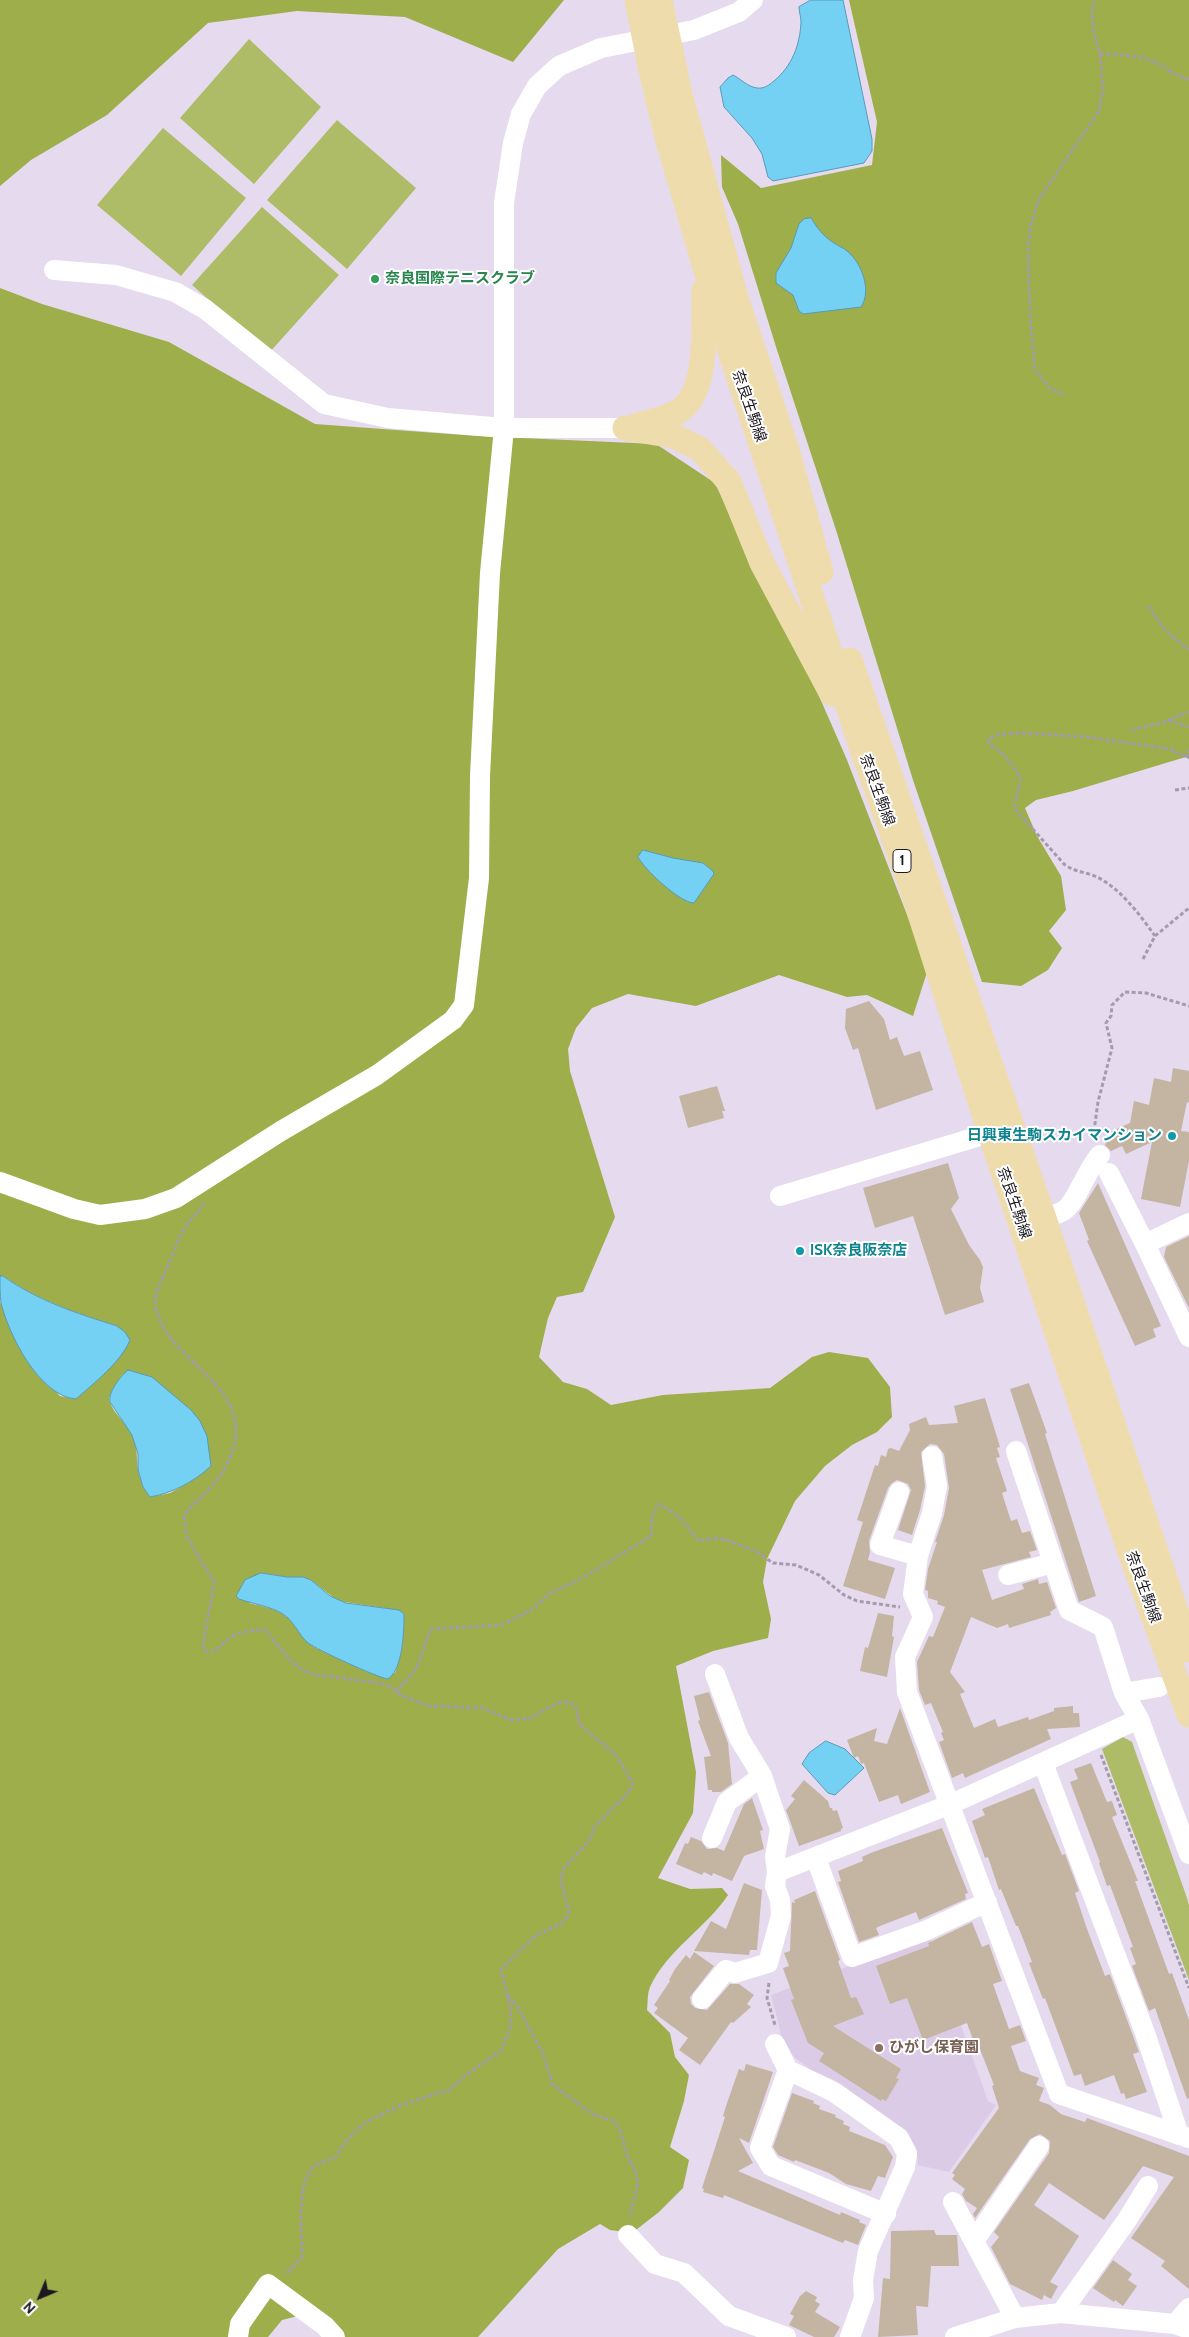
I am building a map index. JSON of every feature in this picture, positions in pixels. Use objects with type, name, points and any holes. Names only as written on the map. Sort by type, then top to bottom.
[{"type":"main road","name":"奈良生駒線","points":[[637,0],[651,71],[668,141],[705,270],[863,752],[911,886],[990,1133],[1130,1552],[1189,1715]]},
{"type":"main road","name":"奈良生駒線","points":[[660,0],[680,94],[737,301],[788,453],[830,603],[904,810],[1044,1218],[1189,1650]]},
{"type":"main road","points":[[625,428],[667,417],[681,410],[693,395],[701,376],[705,270]]},
{"type":"main road","points":[[625,428],[674,436],[700,449],[729,482],[762,563],[863,752]]},
{"type":"street","points":[[0,1182],[74,1209],[100,1215],[145,1210],[176,1198],[377,1075],[453,1020],[464,1005],[479,878],[480,776],[490,573],[504,428],[504,203],[513,143],[521,114],[537,86],[559,66],[601,48],[694,30],[740,12],[753,0]]},
{"type":"street","points":[[54,270],[116,275],[175,292],[205,309],[324,404],[388,418],[504,428],[625,428]]},
{"type":"street","points":[[780,1196],[990,1133]]},
{"type":"street","points":[[1044,1218],[1064,1211],[1072,1204],[1092,1164],[1100,1155]]},
{"type":"street","points":[[1109,1173],[1189,1338]]},
{"type":"street","points":[[1145,1244],[1189,1223]]},
{"type":"street","points":[[1016,1451],[1069,1610],[1103,1627],[1124,1693],[1139,1719],[1189,1854]]},
{"type":"street","points":[[932,1456],[937,1486],[932,1513],[918,1556],[912,1594],[923,1616],[905,1657],[906,1692],[951,1804],[1059,2094],[1184,2137]]},
{"type":"street","points":[[899,1492],[880,1545],[918,1556]]},
{"type":"street","points":[[1008,1575],[1053,1562]]},
{"type":"street","points":[[702,1999],[726,1970],[735,1972],[768,1963],[781,1916],[780,1900],[775,1886],[777,1872],[774,1856],[780,1829],[762,1776],[739,1738],[715,1674]]},
{"type":"street","points":[[1124,1693],[1159,1687]]},
{"type":"street","points":[[777,1872],[951,1804],[1139,1719]]},
{"type":"street","points":[[1043,1762],[1184,2137]]},
{"type":"street","points":[[712,1838],[727,1802],[762,1776]]},
{"type":"street","points":[[816,1858],[852,1957],[925,1931],[987,1902]]},
{"type":"street","points":[[775,2044],[788,2070],[834,2092],[899,2138],[907,2154],[905,2168],[868,2251],[863,2280],[864,2298],[850,2337]]},
{"type":"street","points":[[788,2070],[760,2148],[771,2166],[886,2214]]},
{"type":"street","points":[[974,2241],[1039,2146]]},
{"type":"street","points":[[1061,2313],[1127,2220],[1148,2186]]},
{"type":"street","points":[[953,2202],[1015,2318]]},
{"type":"street","points":[[628,2235],[655,2264],[684,2273],[729,2316],[786,2337]]},
{"type":"street","points":[[238,2337],[240,2324],[268,2284],[324,2326],[335,2337]]},
{"type":"street","points":[[955,2337],[1015,2318],[1061,2313],[1182,2327],[1189,2308]]},
{"type":"path","points":[[1063,394],[1050,388],[1035,370],[1030,316],[1028,251],[1030,227],[1038,199],[1099,111],[1103,88],[1100,54],[1094,33],[1092,11],[1095,0]]},
{"type":"path","points":[[1100,54],[1138,56],[1157,62],[1176,77],[1189,80]]},
{"type":"path","points":[[1148,606],[1166,631],[1189,650]]},
{"type":"path","points":[[1132,730],[1189,712]]},
{"type":"path","points":[[1168,720],[1189,728]]},
{"type":"path","points":[[1155,936],[1140,915],[1111,887],[1096,877],[1072,870],[1064,864],[1014,808],[1021,778],[1012,763],[989,744],[988,739],[1000,734],[1087,737],[1170,749],[1188,758],[1189,749]]},
{"type":"path","points":[[1176,790],[1189,788]]},
{"type":"path","points":[[1143,959],[1155,936],[1189,908]]},
{"type":"path","points":[[1100,1155],[1093,1140],[1093,1131],[1112,1048],[1106,1023],[1111,1016],[1112,1005],[1125,992],[1146,993],[1189,1006]]},
{"type":"path","points":[[204,1180],[204,1205],[186,1225],[179,1238],[154,1298],[158,1316],[170,1335],[226,1397],[233,1411],[236,1431],[233,1448],[227,1464],[205,1494],[184,1516],[187,1536],[214,1582],[203,1646],[205,1651],[216,1650],[232,1636],[243,1632],[266,1630],[292,1662],[312,1674],[378,1683],[428,1706],[483,1708],[511,1720],[531,1718],[557,1703],[569,1702],[576,1707],[579,1724],[616,1755],[633,1783],[629,1792],[595,1826],[589,1841],[563,1869],[561,1882],[569,1910],[562,1923],[536,1936],[501,1969],[511,2026],[501,2050],[471,2071],[463,2080],[449,2090],[403,2104],[364,2123],[342,2144],[336,2157],[312,2167],[306,2178],[299,2222],[302,2257],[272,2288]]},
{"type":"path","points":[[396,1692],[416,1669],[432,1629],[501,1625],[530,1611],[550,1593],[579,1580],[652,1536],[652,1517],[657,1506],[661,1504],[680,1518],[700,1541],[716,1538],[727,1540],[757,1552],[773,1563],[796,1565],[819,1575],[844,1595],[858,1601],[896,1607],[918,1605]]},
{"type":"path","points":[[1098,1748],[1189,1988]]},
{"type":"path","points":[[768,1963],[771,1973],[767,1998],[778,2039],[775,2044]]},
{"type":"path","points":[[507,1996],[516,2006],[542,2054],[553,2085],[592,2114],[614,2121],[620,2130],[628,2158],[636,2172],[638,2183],[628,2221],[628,2235]]},
{"type":"shaded area","name":"ひがし保育園","points":[[929,1936],[988,2101],[996,2105],[949,2172],[918,2165],[916,2147],[906,2132],[834,2080],[811,2070],[794,2057],[782,2038],[771,1995]]},
{"type":"green space","points":[[0,0],[564,0],[513,62],[405,17],[297,11],[208,23],[107,115],[31,160],[0,186]]},
{"type":"green space","points":[[849,0],[1189,0],[1189,756],[1073,791],[1036,800],[1025,808],[1037,836],[1061,876],[1066,910],[1049,931],[1062,948],[1048,970],[1021,986],[982,982],[913,780],[836,530],[738,224],[722,187],[721,155],[761,188],[872,165],[877,122]]},
{"type":"green space","points":[[249,39],[321,107],[254,184],[180,118]]},
{"type":"green space","points":[[337,120],[416,188],[347,269],[267,200]]},
{"type":"green space","points":[[163,128],[246,198],[181,276],[97,205]]},
{"type":"green space","points":[[262,207],[339,275],[269,353],[192,285]]},
{"type":"green space","points":[[0,288],[42,304],[169,342],[315,424],[477,436],[656,444],[715,483],[757,574],[819,696],[847,760],[928,969],[913,1016],[867,995],[847,997],[779,975],[696,1006],[628,994],[592,1008],[576,1028],[568,1049],[570,1071],[615,1217],[583,1292],[557,1297],[548,1318],[539,1357],[563,1382],[587,1389],[611,1405],[663,1395],[770,1388],[812,1357],[829,1352],[868,1358],[890,1387],[892,1417],[877,1432],[852,1445],[825,1466],[795,1501],[767,1559],[763,1582],[771,1619],[768,1638],[713,1651],[676,1666],[696,1772],[693,1813],[658,1878],[690,1889],[722,1888],[728,1895],[709,1918],[666,1962],[657,1974],[648,1993],[647,2010],[670,2033],[675,2057],[689,2075],[684,2101],[670,2147],[689,2160],[683,2188],[659,2212],[632,2233],[610,2230],[600,2224],[558,2249],[478,2337],[335,2337],[310,2313],[282,2320],[268,2337],[0,2337],[0,1302],[30,1364],[60,1396],[76,1399],[121,1355],[117,1326],[58,1305],[0,1276]],"holes":[[[133,1371],[191,1410],[190,1482],[170,1493],[150,1497],[144,1487],[137,1465],[134,1438],[110,1403],[109,1398],[122,1375]],[[261,1573],[287,1577],[303,1577],[311,1580],[338,1601],[385,1608],[404,1614],[402,1649],[395,1673],[353,1663],[323,1652],[310,1644],[280,1612],[249,1603]]]},
{"type":"green space","points":[[1123,1737],[1132,1742],[1189,1905],[1189,1980],[1102,1749]]},
{"type":"water","points":[[811,0],[843,0],[872,139],[872,151],[864,163],[773,181],[768,177],[762,154],[752,138],[724,107],[720,87],[733,75],[751,86],[760,88],[774,81],[786,69],[797,47],[801,22],[799,7]]},
{"type":"water","points":[[811,218],[818,229],[830,241],[846,250],[852,256],[861,270],[866,293],[861,307],[803,314],[799,311],[793,295],[776,283],[776,273],[791,248],[799,224],[804,219]]},
{"type":"water","points":[[643,850],[703,863],[714,874],[694,903],[688,902],[663,885],[647,869],[638,857]]},
{"type":"water","points":[[0,1276],[30,1293],[58,1305],[117,1326],[125,1332],[130,1340],[126,1348],[106,1372],[76,1399],[62,1395],[38,1376],[18,1347],[1,1303]]},
{"type":"water","points":[[128,1370],[152,1377],[191,1410],[200,1421],[207,1436],[211,1466],[182,1486],[150,1497],[143,1487],[138,1470],[138,1454],[132,1435],[110,1402],[113,1389]]},
{"type":"water","points":[[261,1573],[287,1577],[303,1577],[311,1580],[330,1596],[346,1603],[399,1610],[404,1614],[403,1639],[400,1659],[393,1674],[388,1679],[334,1657],[308,1643],[283,1614],[239,1599],[236,1596],[245,1580]]},
{"type":"water","points":[[826,1741],[845,1749],[864,1768],[835,1795],[828,1793],[802,1764],[809,1753]]},
{"type":"building","points":[[869,1001],[884,1019],[890,1040],[897,1037],[904,1056],[920,1051],[933,1090],[876,1110],[858,1048],[853,1050],[845,1028],[846,1009]]},
{"type":"building","name":"日興東生駒スカイマンション","points":[[1173,1068],[1189,1071],[1189,1103],[1187,1102],[1181,1131],[1189,1132],[1189,1161],[1180,1207],[1141,1199],[1152,1142],[1126,1154],[1122,1146],[1111,1151],[1105,1145],[1110,1132],[1130,1123],[1134,1101],[1149,1105],[1154,1078],[1171,1082]]},
{"type":"building","points":[[717,1086],[725,1111],[722,1111],[724,1118],[688,1128],[679,1096]]},
{"type":"building","points":[[948,1163],[959,1198],[951,1209],[969,1245],[983,1267],[980,1288],[984,1302],[945,1315],[913,1216],[875,1228],[863,1188]]},
{"type":"building","points":[[1098,1183],[1161,1326],[1153,1329],[1156,1337],[1135,1346],[1087,1241],[1089,1240],[1079,1213]]},
{"type":"building","points":[[1189,1236],[1189,1308],[1164,1257],[1166,1247]]},
{"type":"building","points":[[1029,1383],[1047,1433],[1045,1434],[1096,1596],[1079,1602],[1010,1389]]},
{"type":"building","points":[[985,1398],[1000,1447],[997,1448],[1000,1457],[996,1458],[1007,1491],[1002,1493],[1011,1521],[1017,1519],[1022,1533],[1030,1531],[1037,1550],[1029,1552],[1031,1557],[982,1570],[992,1600],[1024,1589],[1022,1584],[1038,1579],[1039,1584],[1047,1582],[1056,1608],[1050,1612],[1051,1615],[1009,1628],[1008,1624],[997,1628],[971,1617],[950,1672],[965,1692],[960,1694],[974,1728],[995,1719],[998,1727],[1028,1717],[1029,1720],[1054,1711],[1054,1708],[1073,1706],[1073,1713],[1079,1713],[1080,1727],[1047,1729],[1051,1739],[965,1778],[963,1773],[952,1778],[939,1742],[944,1740],[941,1733],[943,1732],[931,1703],[925,1705],[919,1690],[917,1662],[929,1636],[933,1637],[945,1607],[937,1604],[938,1601],[928,1598],[928,1591],[925,1590],[928,1569],[944,1515],[949,1488],[944,1454],[937,1445],[930,1444],[921,1452],[925,1486],[912,1535],[898,1530],[911,1490],[908,1484],[897,1480],[888,1488],[869,1541],[870,1552],[868,1560],[895,1568],[885,1599],[843,1586],[863,1522],[857,1520],[875,1465],[878,1466],[881,1455],[886,1457],[888,1449],[891,1448],[899,1451],[910,1430],[909,1424],[926,1417],[929,1425],[958,1423],[954,1406]]},
{"type":"building","points":[[878,1613],[894,1616],[892,1636],[894,1637],[887,1677],[860,1671],[865,1647],[868,1648]]},
{"type":"building","points":[[709,1692],[728,1743],[732,1784],[721,1792],[708,1790],[704,1757],[711,1756],[698,1721],[700,1720],[694,1696]]},
{"type":"building","points":[[900,1708],[930,1792],[901,1804],[898,1795],[879,1802],[864,1763],[861,1764],[858,1756],[854,1758],[847,1740],[877,1728],[874,1741],[887,1744]]},
{"type":"building","points":[[1091,1763],[1107,1802],[1112,1801],[1117,1815],[1112,1817],[1138,1881],[1135,1881],[1169,1974],[1172,1973],[1189,2020],[1189,2098],[1187,2099],[1155,2008],[1149,2011],[1132,1966],[1136,1964],[1130,1948],[1133,1947],[1110,1885],[1107,1886],[1070,1782],[1078,1779],[1074,1769]]},
{"type":"building","points":[[804,1780],[828,1801],[833,1811],[837,1810],[843,1828],[841,1831],[799,1846],[786,1810],[795,1799],[791,1796]]},
{"type":"building","points":[[1034,1788],[1062,1855],[1065,1854],[1079,1891],[1075,1893],[1087,1929],[1105,1976],[1110,1974],[1139,2052],[1133,2054],[1147,2092],[1126,2099],[1124,2093],[1121,2094],[1114,2075],[1085,2086],[1081,2074],[1074,2076],[1045,1998],[1043,1999],[1029,1963],[1032,1962],[1018,1926],[1016,1926],[1001,1889],[999,1890],[988,1857],[985,1858],[972,1821],[985,1815],[982,1809]]},
{"type":"building","points":[[752,1798],[763,1830],[760,1831],[764,1849],[744,1856],[732,1881],[713,1873],[712,1876],[704,1872],[702,1875],[676,1864],[685,1843],[688,1844],[691,1837],[701,1841],[707,1849],[717,1848],[724,1851],[744,1804]]},
{"type":"building","points":[[942,1828],[968,1893],[965,1894],[966,1899],[919,1920],[916,1912],[880,1926],[876,1928],[879,1935],[859,1942],[838,1882],[841,1881],[838,1871],[863,1861],[862,1857],[873,1852]]},
{"type":"building","points":[[744,1883],[762,1890],[757,1950],[750,1950],[749,1955],[694,1951],[711,1921],[726,1929]]},
{"type":"building","points":[[815,1891],[840,1960],[838,1961],[851,1998],[856,1997],[864,2014],[833,2026],[901,2069],[896,2078],[899,2079],[886,2101],[882,2099],[881,2101],[819,2061],[824,2053],[808,2043],[791,2000],[794,1999],[783,1968],[789,1966],[784,1953],[790,1951],[792,1902],[795,1903],[794,1900]]},
{"type":"building","points":[[972,1922],[982,1947],[989,1944],[1002,1981],[993,1984],[1009,2029],[1020,2025],[1026,2041],[1011,2046],[1020,2071],[1039,2078],[1036,2085],[1044,2088],[1039,2101],[1050,2105],[1061,2114],[1085,2122],[1087,2118],[1189,2156],[1189,2289],[1161,2266],[1165,2261],[1131,2238],[1174,2177],[1143,2166],[1104,2220],[1049,2183],[1034,2205],[1079,2236],[1050,2282],[1058,2286],[1051,2299],[1044,2295],[1042,2300],[1010,2284],[991,2247],[999,2237],[994,2232],[1049,2153],[1050,2141],[1040,2134],[1030,2139],[975,2218],[973,2214],[977,2208],[966,2201],[962,2194],[965,2189],[952,2179],[955,2175],[952,2173],[999,2108],[992,2086],[994,2085],[976,2039],[973,2040],[967,2023],[923,2040],[907,1998],[890,2004],[876,1966],[929,1946],[928,1943]]},
{"type":"building","points":[[694,1952],[714,1966],[690,1997],[691,2004],[695,2008],[707,2010],[730,1984],[739,1984],[754,1995],[747,2004],[751,2007],[733,2023],[731,2022],[700,2065],[679,2050],[688,2038],[654,2013],[658,2008],[654,2005],[670,1981],[675,1969],[686,1955],[690,1959]]},
{"type":"building","points":[[746,2064],[773,2072],[749,2143],[739,2138],[753,2163],[738,2171],[840,2215],[841,2212],[860,2220],[859,2222],[866,2225],[858,2245],[845,2240],[843,2243],[724,2195],[723,2198],[703,2192],[704,2189],[702,2188],[725,2117],[723,2116],[727,2103],[739,2069],[744,2071]]},
{"type":"building","points":[[792,2093],[814,2101],[813,2103],[820,2106],[819,2109],[836,2115],[835,2117],[844,2121],[843,2124],[850,2127],[849,2131],[885,2145],[893,2157],[885,2178],[878,2176],[871,2191],[846,2184],[829,2173],[778,2155],[773,2147]]},
{"type":"building","points":[[934,2230],[936,2235],[957,2235],[959,2266],[931,2266],[928,2307],[916,2306],[918,2335],[878,2337],[883,2278],[890,2279],[891,2231]]},
{"type":"building","points":[[1113,2260],[1132,2274],[1128,2280],[1137,2286],[1123,2306],[1093,2288]]},
{"type":"building","points":[[806,2291],[817,2297],[815,2301],[820,2304],[815,2312],[840,2327],[834,2337],[814,2337],[789,2325],[794,2316],[790,2314],[800,2296]]},
{"type":"place","name":"奈良国際テニスクラブ","points":[[375,279]]},
{"type":"place","name":"日興東生駒スカイマンション","points":[[1172,1136]]},
{"type":"place","name":"ISK奈良阪奈店","points":[[800,1251]]},
{"type":"place","name":"ひがし保育園","points":[[879,2048]]}]
